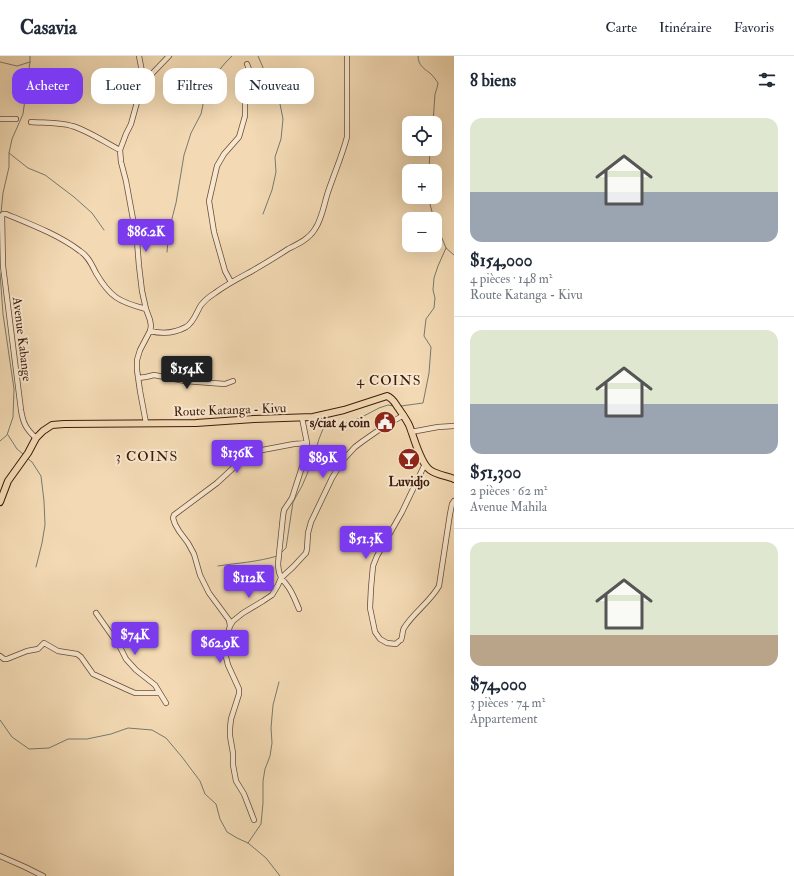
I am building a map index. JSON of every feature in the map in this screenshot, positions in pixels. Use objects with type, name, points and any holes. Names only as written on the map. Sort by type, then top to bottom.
[{"type":"highway","name":"Route Katanga - Kivu","points":[[0,502],[8,481],[28,453],[36,438],[42,431],[52,425],[203,422],[302,418],[329,414],[388,396],[404,416],[425,464]]},
{"type":"highway","points":[[425,464],[430,470],[454,479]]},
{"type":"street","points":[[139,56],[141,68]]},
{"type":"street","points":[[155,71],[169,56]]},
{"type":"street","points":[[150,332],[165,333],[188,326],[193,321],[202,304],[211,296],[231,282],[300,242],[309,236],[315,229],[347,137],[347,56]]},
{"type":"street","points":[[231,282],[225,271],[214,232],[209,201],[217,166],[224,154],[239,136],[245,116],[245,100],[242,87],[254,82],[248,64]]},
{"type":"street","points":[[137,104],[131,124],[120,150],[121,162],[137,241],[142,291],[151,326],[150,332],[140,350],[137,360],[138,378],[146,423]]},
{"type":"street","points":[[0,119],[16,119]]},
{"type":"street","points":[[31,122],[73,126],[120,150]]},
{"type":"street","name":"Avenue Kabange","points":[[36,438],[26,428],[23,422],[21,410],[3,266],[2,215],[6,214],[37,226],[80,251],[86,256],[107,290],[124,302],[146,309]]},
{"type":"street","points":[[138,378],[154,375],[185,381],[225,384],[233,381]]},
{"type":"street","points":[[254,820],[244,794],[236,781],[233,765],[230,723],[239,694],[239,689],[226,657],[226,640],[230,626],[233,621],[243,613],[272,595],[281,578],[294,568],[306,553],[308,533],[312,522],[332,478],[343,460],[359,444],[386,425],[404,416]]},
{"type":"street","points":[[299,609],[289,588],[281,578],[278,564],[284,510],[292,498],[307,450],[302,418]]},
{"type":"street","points":[[411,432],[438,427],[454,426]]},
{"type":"street","points":[[230,626],[229,620],[214,601],[204,584],[194,554],[175,524],[174,515],[216,483],[245,457],[257,451],[306,443]]},
{"type":"street","points":[[425,464],[402,512],[377,556],[373,566],[370,608],[376,632],[380,639],[387,643],[396,644],[401,640],[402,631],[439,586],[450,514],[454,501]]},
{"type":"street","points":[[96,613],[120,647],[126,659],[136,670],[154,685],[166,703]]},
{"type":"street","points":[[0,656],[4,659],[8,659],[27,651],[38,649],[45,643],[58,651],[76,654],[81,658],[93,674],[128,690],[135,693],[159,693]]},
{"type":"street","points":[[0,856],[43,876]]},
{"type":"waterway","points":[[1,213],[12,139],[23,114],[30,56]]},
{"type":"waterway","points":[[167,252],[169,230],[176,203],[184,155],[191,133],[201,114],[205,95],[211,80],[232,56]]},
{"type":"waterway","points":[[258,56],[265,72],[274,83],[283,119],[281,139],[275,157],[276,172],[272,190],[263,214]]},
{"type":"waterway","points":[[418,56],[421,65],[438,83],[435,94],[433,116]]},
{"type":"waterway","points":[[0,62],[17,66],[30,62]]},
{"type":"waterway","points":[[9,153],[28,168],[45,175],[74,197],[92,213],[104,230]]},
{"type":"waterway","points":[[429,164],[430,156]]},
{"type":"waterway","points":[[430,204],[432,212]]},
{"type":"waterway","points":[[442,238],[446,248],[454,255]]},
{"type":"waterway","points":[[401,406],[423,403],[429,373],[431,347],[424,336],[426,319],[434,308],[434,278],[446,248]]},
{"type":"waterway","points":[[0,273],[3,314],[14,389],[13,417],[7,435],[0,441]]},
{"type":"waterway","points":[[281,553],[286,548],[293,502],[311,465],[323,429],[330,426],[341,425],[360,418],[388,405],[394,406]]},
{"type":"waterway","points":[[8,435],[17,449],[23,454]]},
{"type":"waterway","points":[[27,458],[32,462],[41,476],[44,501],[45,525],[36,567]]},
{"type":"waterway","points":[[218,566],[255,561],[277,556]]},
{"type":"waterway","points":[[248,843],[261,824],[263,781],[265,769],[270,756],[272,743],[271,728],[273,705],[279,682]]},
{"type":"waterway","points":[[0,720],[12,737],[29,749],[49,748],[68,739],[87,739],[111,734],[128,728],[152,730],[166,738],[200,781],[205,794],[216,804],[220,819],[227,832],[248,843],[266,858],[280,876]]},
{"type":"place","name":"s/ciat 4 coin","points":[[385,422]]},
{"type":"place","name":"Luvidjo","points":[[409,459]]},
{"type":"district","name":"4 COINS","points":[[389,380]]},
{"type":"district","name":"3 COINS","points":[[147,456]]}]
